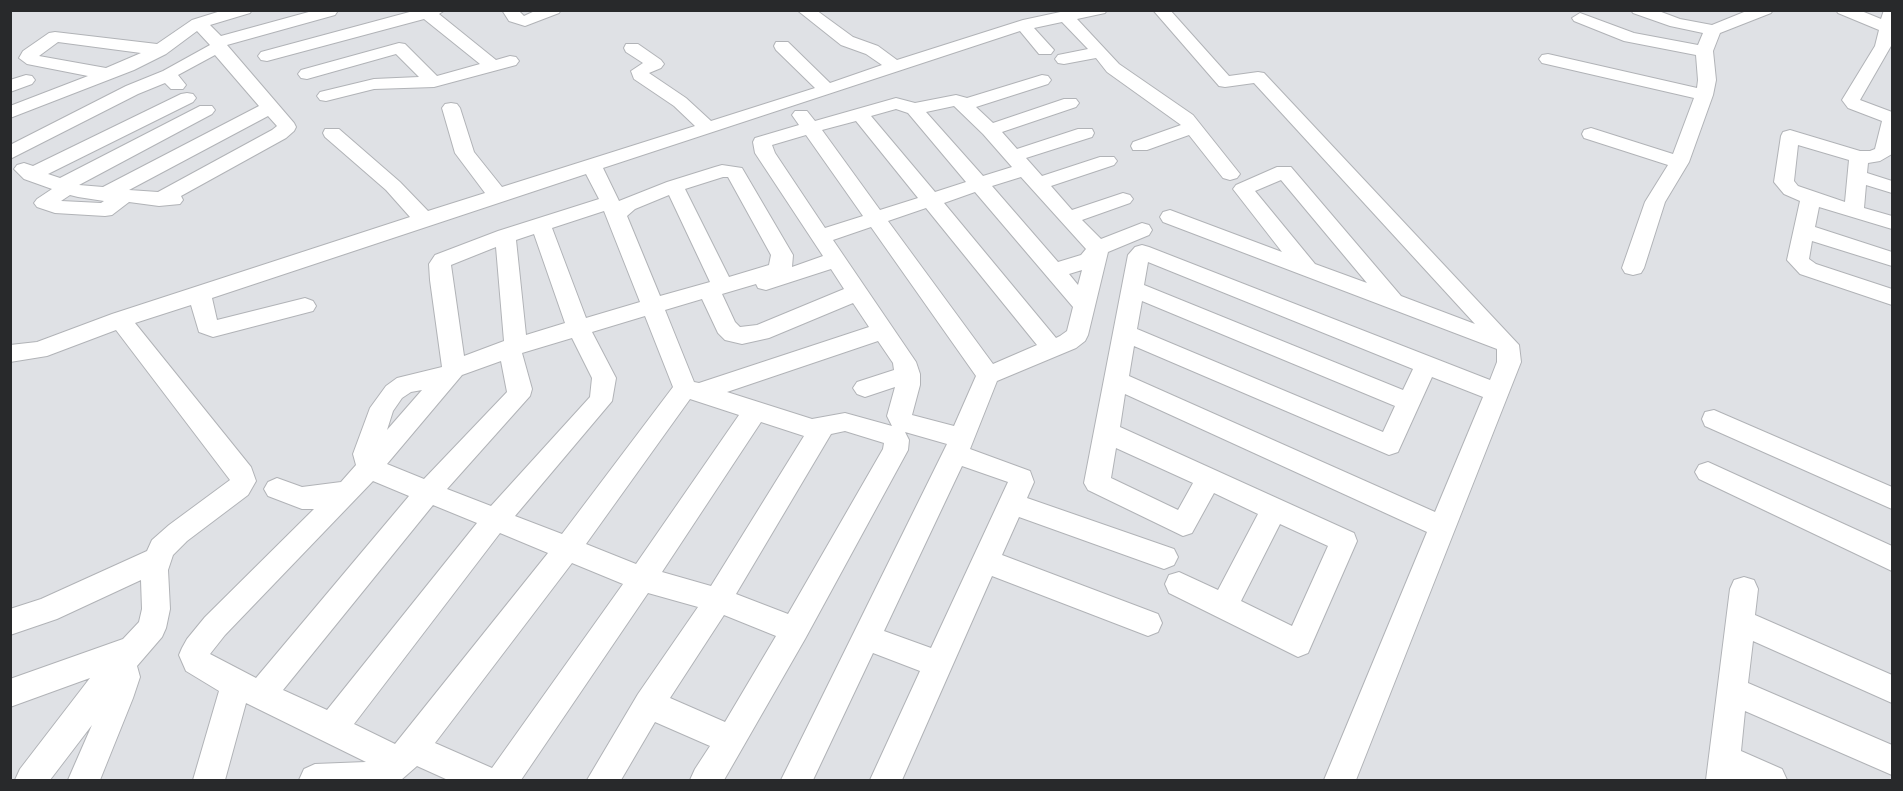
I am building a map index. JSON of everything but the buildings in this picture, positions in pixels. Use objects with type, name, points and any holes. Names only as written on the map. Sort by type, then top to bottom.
[{"type":"street","points":[[10,113],[108,74],[160,50],[198,23],[244,10]]},
{"type":"street","points":[[514,18],[525,21],[553,10]]},
{"type":"street","points":[[805,10],[847,41],[872,50],[895,66]]},
{"type":"street","points":[[15,356],[354,245],[497,195],[1023,25],[1099,10]]},
{"type":"street","points":[[1161,10],[1225,82],[1258,77],[1508,345],[1509,362],[1340,780]]},
{"type":"street","points":[[1639,10],[1687,26],[1713,30],[1765,10]]},
{"type":"street","points":[[198,23],[218,44],[269,108],[282,120],[287,127],[286,130],[167,200],[113,196],[66,186],[31,175],[10,155],[132,90],[169,75],[174,69],[218,44],[330,11]]},
{"type":"street","points":[[267,56],[432,12],[501,63],[434,81],[374,84]]},
{"type":"street","points":[[1848,12],[1890,20],[1888,47],[1870,68],[1851,100],[1854,104],[1892,122],[1888,154],[1859,157],[1790,136],[1784,182],[1791,190],[1811,198],[1893,223]]},
{"type":"street","points":[[1072,14],[1113,68],[1170,107],[1193,127],[1230,174]]},
{"type":"street","points":[[1580,18],[1630,37],[1704,51]]},
{"type":"street","points":[[1023,25],[1045,50]]},
{"type":"street","points":[[1633,268],[1655,202],[1679,162],[1704,95],[1707,80],[1704,51],[1713,30]]},
{"type":"street","points":[[108,74],[28,58],[55,37],[160,50]]},
{"type":"street","points":[[782,46],[826,89]]},
{"type":"street","points":[[307,74],[399,48],[434,81]]},
{"type":"street","points":[[632,48],[655,64],[640,71],[640,75],[681,102],[708,128]]},
{"type":"street","points":[[286,51],[331,101],[420,68]]},
{"type":"street","points":[[1064,59],[1100,52]]},
{"type":"street","points":[[1548,59],[1704,95]]},
{"type":"street","points":[[1870,68],[1893,74]]},
{"type":"street","points":[[169,75],[187,98],[206,111],[224,130]]},
{"type":"street","points":[[963,105],[1042,80]]},
{"type":"street","points":[[31,175],[187,98]]},
{"type":"street","points":[[914,109],[952,99],[963,105],[990,130],[1068,218],[1098,248]]},
{"type":"street","points":[[787,103],[811,127],[988,375]]},
{"type":"street","points":[[886,780],[1022,478],[958,446],[901,422],[898,416],[906,398],[908,374],[904,362],[884,330],[856,293],[761,144],[766,140],[896,103],[914,109],[976,184],[1083,305]]},
{"type":"street","points":[[990,130],[1070,103]]},
{"type":"street","points":[[206,111],[66,186],[44,203],[55,207],[105,210],[113,196],[224,130],[269,108]]},
{"type":"street","points":[[451,108],[465,153],[497,195]]},
{"type":"street","points":[[859,113],[1052,348]]},
{"type":"street","points":[[1140,146],[1193,127]]},
{"type":"street","points":[[332,133],[393,186],[424,219]]},
{"type":"street","points":[[1025,170],[1084,133]]},
{"type":"street","points":[[1591,134],[1679,162]]},
{"type":"street","points":[[1854,211],[1859,157]]},
{"type":"street","points":[[820,237],[976,184],[1025,170],[1107,161]]},
{"type":"street","points":[[592,165],[613,208],[652,306],[692,391],[812,429],[845,422],[895,437],[897,443],[795,630],[732,740],[706,780]]},
{"type":"street","points":[[450,373],[441,262],[447,257],[541,225],[628,204],[722,171],[735,172],[782,255],[780,268],[715,292]]},
{"type":"street","points":[[1308,269],[1243,189],[1284,171],[1394,302]]},
{"type":"street","points":[[1857,177],[1893,187]]},
{"type":"street","points":[[674,186],[726,327],[733,334],[742,336],[761,332],[856,293]]},
{"type":"street","points":[[1811,198],[1798,260],[1801,264],[1808,269],[1893,297]]},
{"type":"street","points":[[1068,218],[1123,199]]},
{"type":"street","points":[[1170,217],[1508,345]]},
{"type":"street","points":[[332,728],[494,520],[600,401],[604,378],[578,327],[541,225]]},
{"type":"street","points":[[1053,271],[1083,263],[1098,248],[1142,230]]},
{"type":"street","points":[[1804,231],[1893,259]]},
{"type":"street","points":[[209,780],[249,689],[518,396],[520,389],[512,348],[505,236]]},
{"type":"street","points":[[797,780],[958,446],[988,375],[1068,342],[1077,334],[1098,248]]},
{"type":"street","points":[[1209,479],[1183,525],[1097,483],[1139,255],[1144,252],[1497,393]]},
{"type":"street","points":[[392,767],[332,728],[196,661],[194,655],[197,648],[215,626],[350,491],[450,373],[512,348],[578,327],[835,260]]},
{"type":"street","points":[[1133,289],[1409,402]]},
{"type":"street","points":[[200,295],[207,326],[213,329],[305,306]]},
{"type":"street","points":[[31,780],[124,659],[152,628],[155,617],[154,570],[166,543],[239,488],[244,478],[120,320]]},
{"type":"street","points":[[392,767],[692,391],[884,330]]},
{"type":"street","points":[[1124,333],[1389,445],[1426,365]]},
{"type":"street","points":[[865,388],[908,374]]},
{"type":"street","points":[[1116,380],[1442,527]]},
{"type":"street","points":[[315,780],[392,767],[486,780],[642,579],[755,411]]},
{"type":"street","points":[[1714,419],[1893,498]]},
{"type":"street","points":[[603,780],[649,704],[718,600],[823,427]]},
{"type":"street","points":[[1106,432],[1344,541],[1298,644],[1179,585]]},
{"type":"street","points":[[369,468],[642,579],[718,600],[795,630]]},
{"type":"street","points":[[1708,472],[1893,559]]},
{"type":"street","points":[[278,489],[302,498],[315,498],[350,491]]},
{"type":"street","points":[[1011,503],[1164,557]]},
{"type":"street","points":[[1224,607],[1274,509]]},
{"type":"street","points":[[10,622],[47,610],[157,559]]},
{"type":"street","points":[[985,561],[1148,623]]},
{"type":"street","points":[[1744,589],[1724,770],[1771,780]]},
{"type":"street","points":[[1739,621],[1893,689]]},
{"type":"street","points":[[867,638],[939,664]]},
{"type":"street","points":[[10,693],[124,659]]},
{"type":"street","points":[[84,780],[125,677],[124,659]]},
{"type":"street","points":[[1734,692],[1893,760]]},
{"type":"street","points":[[649,704],[732,740]]}]
